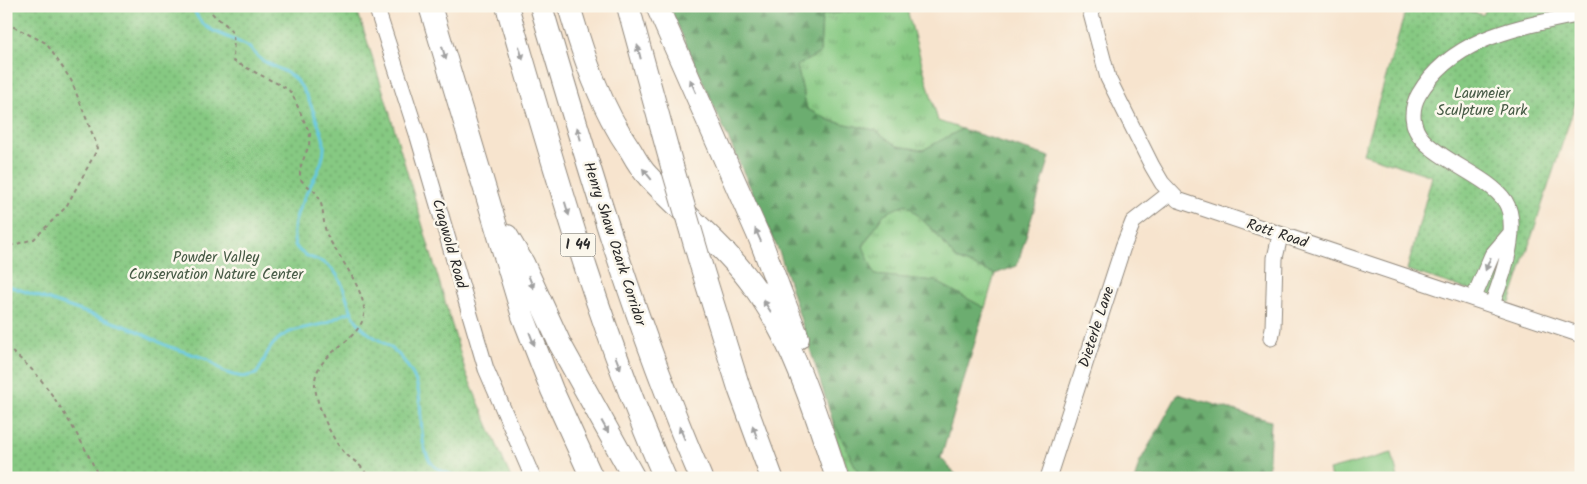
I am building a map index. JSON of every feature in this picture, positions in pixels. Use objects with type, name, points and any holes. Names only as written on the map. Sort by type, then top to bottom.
[{"type":"highway","points":[[430,6],[523,316],[552,390],[592,478]]},
{"type":"highway","name":"I 44","points":[[507,6],[596,301],[628,389],[666,478]]},
{"type":"highway","name":"Henry Shaw Ozark Corridor","points":[[541,6],[616,257],[659,378],[701,478]]},
{"type":"highway","points":[[569,6],[591,78],[612,125],[646,175],[712,238],[756,290],[778,323],[793,354],[837,478]]},
{"type":"highway","points":[[628,6],[642,64],[700,262],[739,388],[772,478]]},
{"type":"highway","points":[[657,6],[775,275],[811,378],[827,447]]},
{"type":"highway","points":[[490,209],[523,262],[560,344],[634,478]]},
{"type":"street","name":"Cragwold Road","points":[[376,6],[418,137],[486,369],[533,478]]},
{"type":"street","name":"Rott Road","points":[[1089,6],[1108,78],[1152,166],[1170,193],[1178,200],[1280,236],[1474,297],[1581,335]]},
{"type":"street","points":[[1492,304],[1505,270],[1510,244],[1509,212],[1505,201],[1484,182],[1445,158],[1422,138],[1414,123],[1414,106],[1429,79],[1458,53],[1474,42],[1529,25],[1581,14]]},
{"type":"street","name":"Dieterle Lane","points":[[1048,478],[1123,247],[1133,222],[1170,193]]},
{"type":"street","points":[[1474,297],[1492,255],[1510,235]]},
{"type":"street","points":[[1271,338],[1275,258],[1280,236]]},
{"type":"path","points":[[208,6],[214,17],[232,33],[234,46],[233,61],[288,89],[310,134],[309,145],[299,173],[304,184],[313,189],[322,206],[327,235],[356,282],[364,310],[362,322],[355,332],[324,362],[315,375],[315,386],[328,429],[343,451],[364,468],[368,478]]},
{"type":"path","points":[[6,23],[46,43],[71,80],[98,148],[66,207],[34,239],[6,246]]},
{"type":"path","points":[[6,346],[37,375],[52,396],[93,463],[99,478]]},
{"type":"green space","name":"Powder Valley Conservation Nature Center","points":[[6,6],[356,6],[385,97],[466,373],[511,478],[6,478]]},
{"type":"green space","points":[[669,6],[894,6],[822,15],[820,53],[797,66],[807,109],[831,121],[875,130],[897,146],[923,150],[962,129],[1050,157],[1017,266],[995,274],[956,259],[934,231],[906,204],[884,214],[863,246],[875,275],[935,281],[985,308],[941,458],[959,478],[861,478],[832,419],[780,254]]},
{"type":"green space","points":[[906,6],[938,121],[962,129],[923,150],[897,146],[875,130],[831,121],[807,109],[797,66],[820,53],[822,15]]},
{"type":"green space","name":"Laumeier Sculpture Park","points":[[1407,6],[1454,6],[1483,15],[1487,6],[1581,6],[1581,86],[1510,303],[1407,270],[1432,176],[1363,154]]},
{"type":"green space","points":[[906,204],[934,231],[956,259],[995,274],[985,308],[935,281],[875,275],[863,247],[884,213]]},
{"type":"green space","points":[[1178,394],[1271,421],[1268,478],[1135,478],[1139,463]]},
{"type":"green space","points":[[832,419],[861,478],[851,478],[836,439]]},
{"type":"green space","points":[[1392,453],[1398,478],[1331,478],[1329,470]]},
{"type":"waterway","points":[[193,6],[196,15],[207,27],[247,46],[262,60],[295,79],[304,91],[322,134],[324,147],[322,161],[317,174],[297,215],[294,230],[295,245],[298,250],[323,262],[332,269],[343,287],[356,320],[368,333],[401,357],[417,385],[422,435],[428,457],[437,468],[462,478]]},
{"type":"waterway","points":[[6,285],[133,329],[167,346],[207,359],[224,372],[243,377],[256,374],[274,343],[286,334],[323,324],[352,312]]}]
